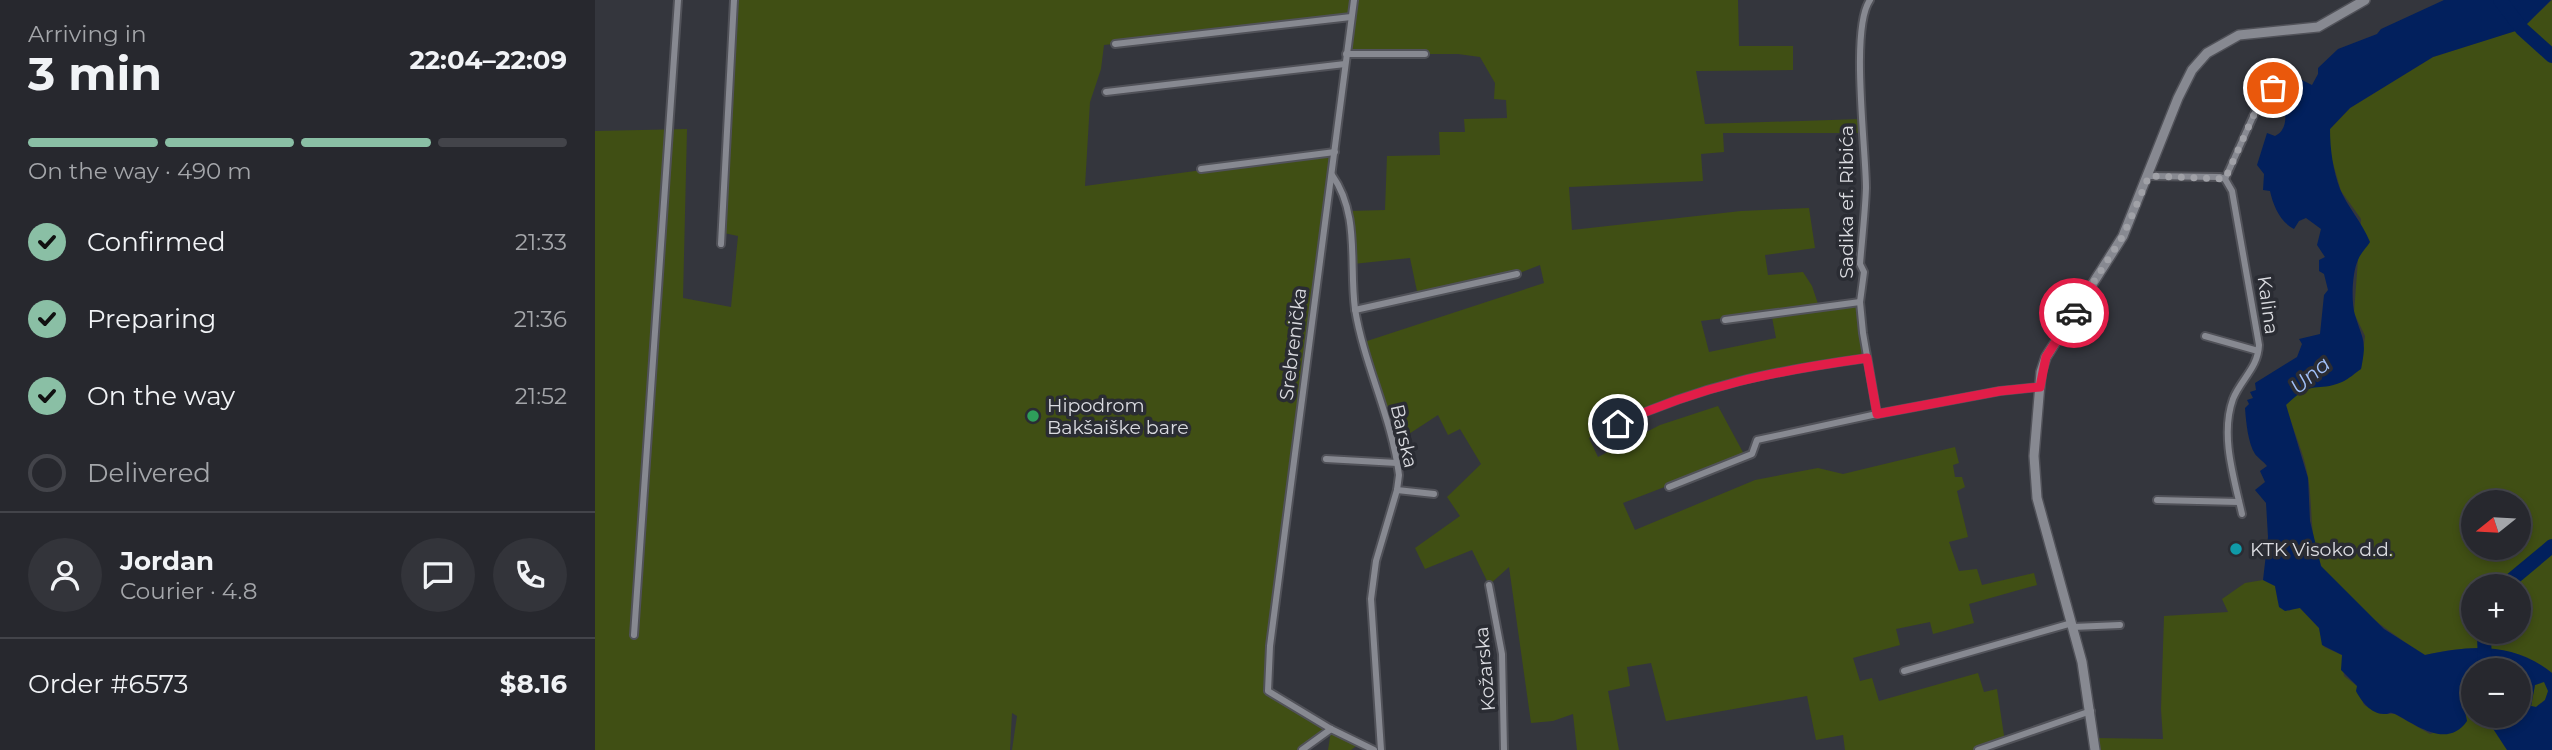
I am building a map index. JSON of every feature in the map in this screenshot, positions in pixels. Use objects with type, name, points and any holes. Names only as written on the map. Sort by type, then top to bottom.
[{"type":"street","points":[[634,635],[678,0]]},
{"type":"street","points":[[721,244],[734,0]]},
{"type":"street","name":"Srebrenička","points":[[1331,729],[1268,691],[1270,646],[1354,0]]},
{"type":"street","name":"Sadika ef. Ribića","points":[[1870,0],[1862,21],[1861,119],[1865,190],[1860,264],[1864,272],[1860,302],[1877,414]]},
{"type":"street","points":[[2095,750],[2091,711],[2072,625],[2037,498],[2034,456],[2041,372],[2050,347],[2123,236],[2178,98],[2192,70],[2207,53],[2239,35],[2318,27],[2365,0]]},
{"type":"street","points":[[1115,44],[1351,17]]},
{"type":"street","points":[[1346,54],[1425,54]]},
{"type":"street","points":[[1106,92],[1345,64]]},
{"type":"street","points":[[2149,176],[2225,179],[2256,110],[2273,88]]},
{"type":"street","points":[[1201,169],[1335,152]]},
{"type":"street","name":"Barska","points":[[1332,174],[1341,188],[1349,211],[1356,310],[1397,463],[1397,490],[1384,528],[1371,598],[1381,750]]},
{"type":"street","name":"Kalina","points":[[2225,179],[2232,191],[2238,220],[2256,319],[2258,351],[2255,364],[2233,400],[2228,419],[2230,451],[2242,514]]},
{"type":"street","points":[[1356,310],[1517,274]]},
{"type":"street","points":[[1725,320],[1860,302]]},
{"type":"street","points":[[2205,336],[2258,351]]},
{"type":"street","points":[[1618,424],[1668,401],[1750,376],[1867,358]]},
{"type":"street","points":[[1669,487],[1752,454],[1757,440],[1877,414],[2000,391],[2040,387]]},
{"type":"street","points":[[1326,459],[1397,463]]},
{"type":"street","points":[[1397,490],[1434,494]]},
{"type":"street","points":[[2157,500],[2239,502]]},
{"type":"street","name":"Kožarska","points":[[1489,585],[1502,654],[1504,750]]},
{"type":"street","points":[[1904,671],[2072,625],[2120,625]]},
{"type":"street","points":[[1978,750],[2091,711]]},
{"type":"street","points":[[1302,750],[1331,729],[1374,750]]},
{"type":"green space","points":[[732,0],[1738,0],[1739,46],[1793,46],[1793,70],[1696,71],[1705,124],[1861,119],[1864,133],[1723,133],[1724,152],[1701,154],[1703,181],[1569,187],[1572,230],[1741,211],[1809,208],[1815,248],[1765,255],[1768,275],[1803,272],[1812,286],[1819,307],[1860,302],[1867,358],[1759,376],[1689,395],[1621,421],[1589,438],[1598,457],[1660,425],[1718,406],[1745,456],[1623,503],[1635,530],[1755,480],[1818,468],[1843,474],[1955,447],[1959,463],[1953,465],[1955,477],[1962,477],[1965,487],[1957,491],[1968,537],[1949,542],[1959,571],[1977,569],[1982,585],[2034,573],[2037,585],[1969,604],[1974,623],[1933,634],[1930,622],[1896,629],[1900,645],[1853,658],[1860,681],[1872,678],[1879,701],[1978,673],[1984,692],[1997,689],[2005,742],[1978,750],[1845,750],[1843,735],[1816,740],[1807,696],[1666,721],[1651,663],[1627,667],[1630,686],[1608,691],[1619,750],[1577,750],[1573,714],[1553,721],[1531,723],[1509,567],[1489,585],[1472,550],[1425,569],[1415,548],[1460,516],[1447,497],[1481,464],[1460,429],[1448,435],[1438,415],[1392,445],[1364,342],[1544,283],[1540,265],[1517,274],[1418,296],[1410,258],[1353,264],[1349,211],[1385,210],[1387,156],[1440,155],[1439,132],[1465,132],[1464,119],[1507,118],[1506,100],[1494,99],[1495,83],[1480,57],[1458,54],[1346,54],[1350,17],[1104,45],[1101,69],[1090,102],[1085,186],[1335,152],[1268,691],[1359,744],[1351,750],[1328,750],[1331,731],[1302,750],[1012,750],[1017,716],[1012,713],[1010,750],[595,750],[595,131],[687,129],[683,298],[731,307],[738,236],[719,232]],"holes":[[[1771,312],[1776,338],[1709,352],[1701,321]]]},
{"type":"green space","points":[[2552,0],[2552,673],[2531,658],[2507,651],[2475,648],[2425,655],[2366,614],[2337,587],[2320,563],[2313,531],[2306,468],[2286,404],[2301,391],[2314,385],[2341,382],[2361,369],[2365,336],[2354,313],[2361,219],[2341,191],[2330,153],[2330,129],[2350,108],[2433,57],[2521,29]]},
{"type":"green space","points":[[2263,580],[2275,586],[2278,602],[2289,611],[2298,606],[2319,628],[2324,647],[2342,655],[2344,676],[2357,686],[2364,705],[2381,714],[2395,714],[2430,734],[2461,723],[2461,728],[2493,728],[2507,750],[2095,750],[2094,738],[2163,739],[2161,709],[2164,616],[2228,612],[2222,599],[2245,583]]},
{"type":"green space","points":[[2544,681],[2549,691],[2545,700],[2536,707],[2531,706],[2535,685]]},
{"type":"water","points":[[2444,0],[2551,0],[2522,29],[2433,57],[2350,108],[2330,129],[2332,159],[2340,189],[2370,242],[2358,260],[2353,288],[2354,309],[2364,352],[2361,369],[2350,378],[2333,385],[2309,389],[2286,405],[2308,478],[2310,521],[2321,566],[2384,629],[2425,655],[2476,648],[2507,651],[2526,658],[2461,658],[2461,727],[2450,734],[2431,732],[2393,713],[2375,712],[2364,703],[2356,691],[2357,686],[2341,670],[2342,655],[2322,645],[2319,628],[2300,608],[2285,611],[2279,607],[2275,586],[2263,580],[2268,537],[2266,503],[2255,490],[2265,482],[2260,471],[2267,466],[2253,449],[2245,408],[2249,404],[2247,400],[2253,398],[2250,392],[2256,390],[2255,383],[2297,357],[2302,344],[2299,339],[2320,334],[2324,295],[2328,290],[2324,274],[2319,271],[2319,260],[2325,257],[2317,245],[2321,229],[2306,218],[2299,221],[2294,229],[2281,218],[2270,191],[2263,190],[2264,174],[2257,165],[2267,133],[2275,136],[2283,128],[2285,114],[2278,106],[2298,73],[2300,79],[2312,85],[2318,68],[2338,49],[2377,34],[2381,29]]},
{"type":"water","points":[[2531,660],[2552,673],[2552,750],[2507,750],[2493,728],[2531,728],[2531,706]],"holes":[[[2544,682],[2548,691],[2545,700],[2536,707],[2531,706],[2535,685]]]},
{"type":"waterway","name":"Una","points":[[2500,0],[2522,29],[2552,56]]},
{"type":"waterway","name":"Una","points":[[2518,574],[2552,546]]},
{"type":"waterway","name":"Una","points":[[2484,644],[2485,658]]},
{"type":"way so far","points":[[2074,313],[2123,236],[2149,176],[2225,179],[2256,110],[2273,88]]},
{"type":"place","name":"Hipodrom Bakšaiške bare","points":[[1033,416]]},
{"type":"place","name":"KTK Visoko d.d.","points":[[2236,549]]},
{"type":"route","points":[[1618,424],[1668,401],[1761,373],[1867,358],[1877,414],[2000,391],[2040,387],[2041,372],[2050,347],[2074,313]]}]
